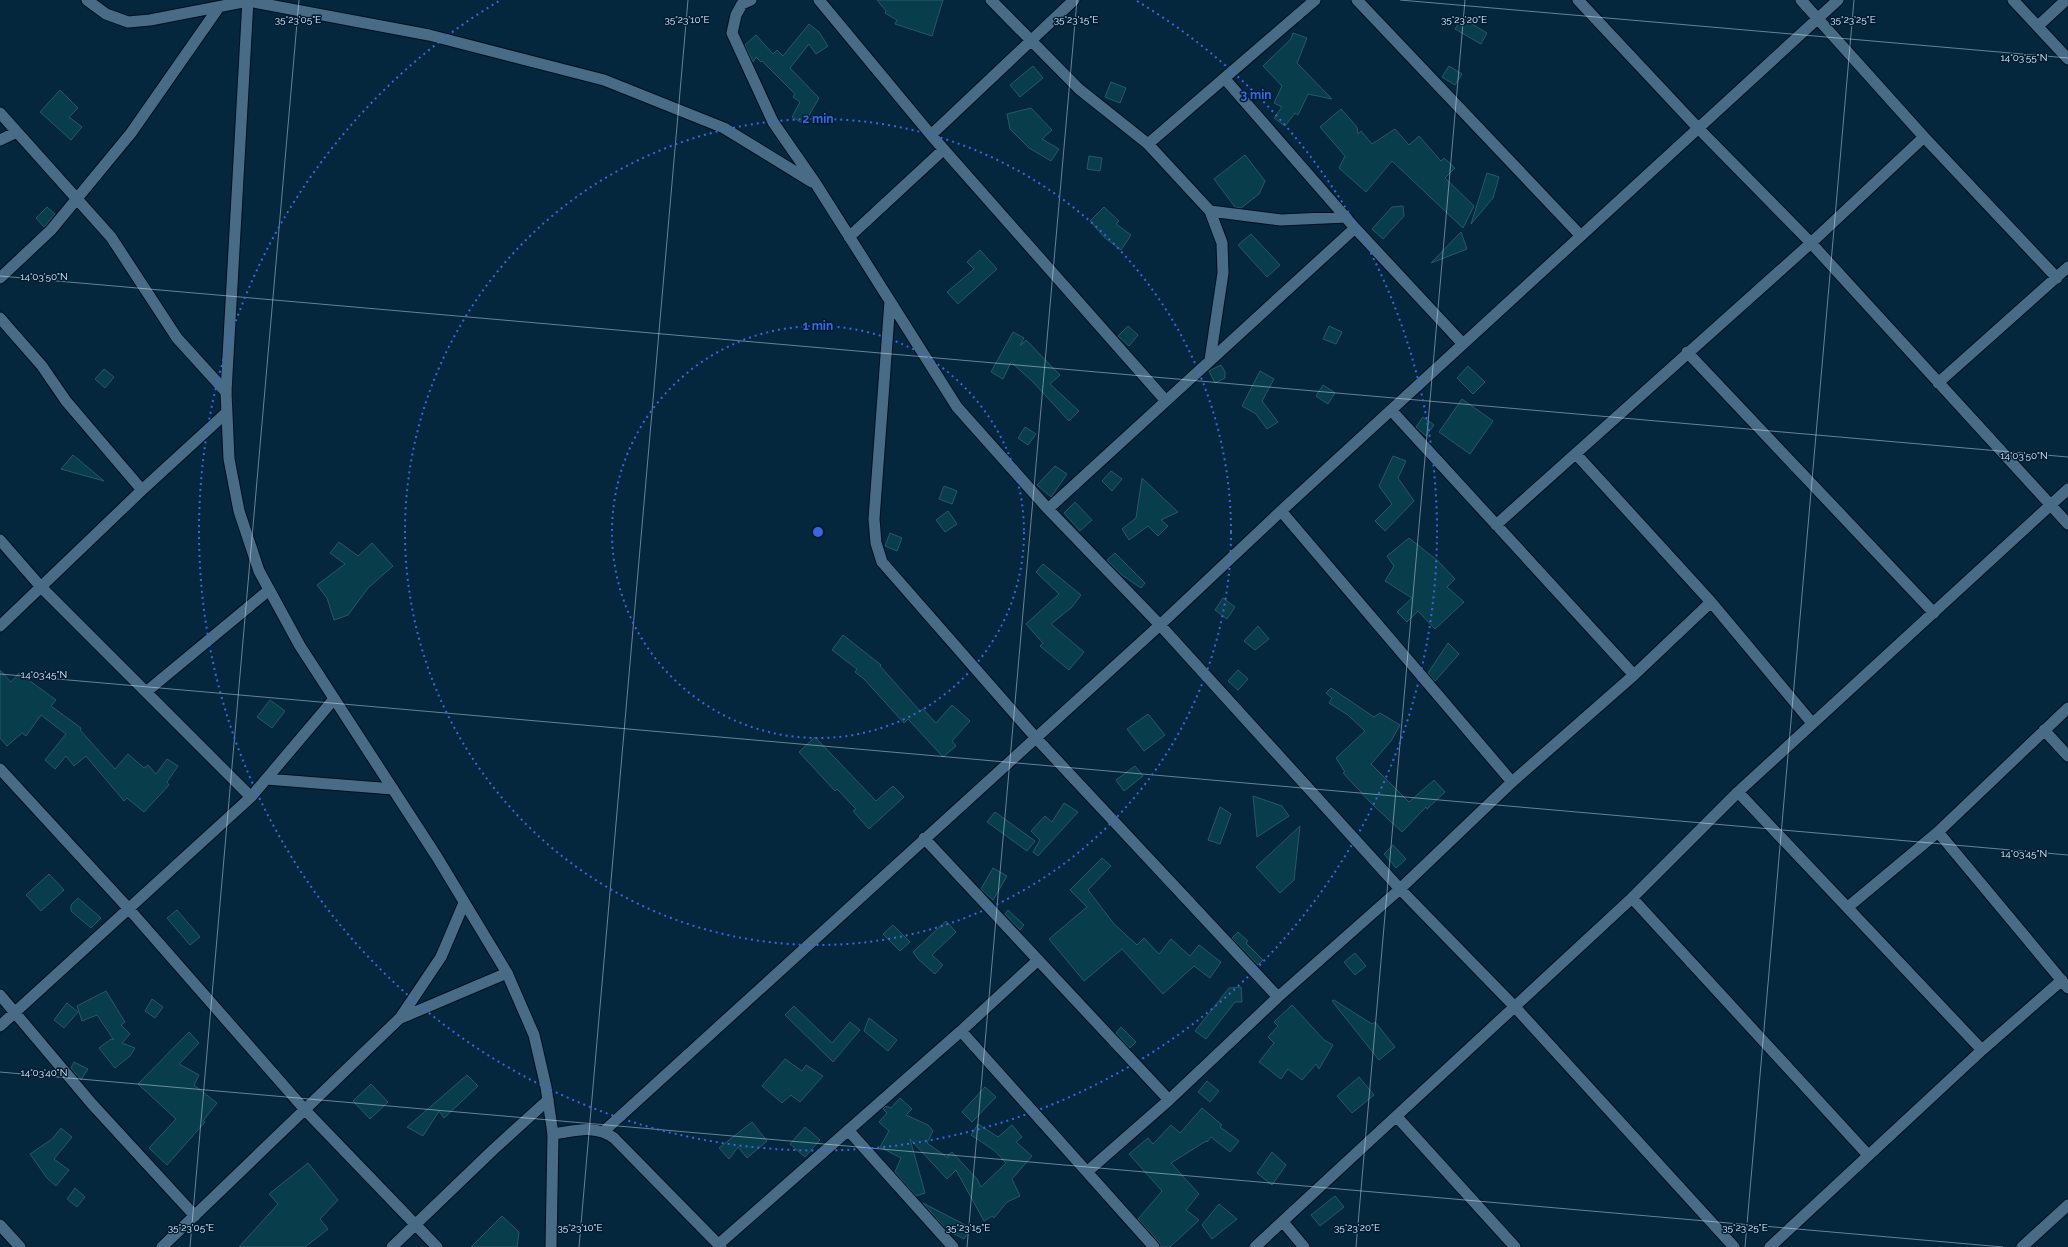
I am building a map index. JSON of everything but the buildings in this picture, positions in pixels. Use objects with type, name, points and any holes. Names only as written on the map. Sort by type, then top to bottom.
[{"type":"street","points":[[87,0],[106,14],[128,22],[150,20],[248,1],[429,35],[604,80],[724,128],[816,184]]},
{"type":"street","points":[[751,0],[742,4],[736,15],[732,33],[773,122],[816,184],[957,407],[1048,509],[1160,625],[1400,889],[1515,1007],[1734,1247]]},
{"type":"street","points":[[819,0],[943,150],[1166,401]]},
{"type":"street","points":[[991,0],[1079,89],[1148,144],[1210,211],[1222,243],[1223,273],[1210,360]]},
{"type":"street","points":[[931,136],[1074,0]]},
{"type":"street","points":[[1148,144],[1315,0]]},
{"type":"street","points":[[1357,0],[1581,236]]},
{"type":"street","points":[[1578,0],[1698,128],[1811,243],[2068,524]]},
{"type":"street","points":[[1801,0],[1924,137],[2057,278]]},
{"type":"street","points":[[604,1131],[924,838],[1160,625],[1281,511],[1838,0]]},
{"type":"street","points":[[2013,0],[2068,59]]},
{"type":"street","points":[[2038,26],[2066,0]]},
{"type":"street","points":[[248,1],[226,392],[229,459],[239,511],[259,571],[300,646],[464,903],[506,973],[534,1035],[548,1100],[553,1134],[551,1247]]},
{"type":"street","points":[[0,278],[51,230],[131,132],[219,7]]},
{"type":"street","points":[[1225,79],[1355,228],[1463,344]]},
{"type":"street","points":[[0,113],[78,197],[111,237],[177,338],[226,392]]},
{"type":"street","points":[[0,140],[17,132]]},
{"type":"street","points":[[1496,525],[1687,352],[1811,243],[1924,137]]},
{"type":"street","points":[[849,237],[943,150]]},
{"type":"street","points":[[1210,211],[1281,220],[1346,217]]},
{"type":"street","points":[[1048,509],[1355,228]]},
{"type":"street","points":[[1938,383],[2068,267]]},
{"type":"street","points":[[890,301],[874,518],[876,543],[882,562],[1036,738],[1278,997]]},
{"type":"street","points":[[0,318],[42,366],[70,407],[142,490]]},
{"type":"street","points":[[1687,352],[1934,613]]},
{"type":"street","points":[[1391,410],[1634,675]]},
{"type":"street","points":[[0,626],[142,490],[226,413]]},
{"type":"street","points":[[1576,454],[1711,602],[1812,723]]},
{"type":"street","points":[[1255,1247],[1632,898],[1738,792],[1812,723],[2068,489]]},
{"type":"street","points":[[1281,511],[1512,782]]},
{"type":"street","points":[[0,540],[41,587],[251,797]]},
{"type":"street","points":[[146,692],[269,590]]},
{"type":"street","points":[[1088,1171],[1169,1100],[1278,997],[1400,889],[1512,782],[1634,675],[1711,602]]},
{"type":"street","points":[[0,1026],[251,797],[334,699]]},
{"type":"street","points":[[1848,907],[1938,832],[2068,708]]},
{"type":"street","points":[[2044,730],[2068,756]]},
{"type":"street","points":[[0,769],[129,909],[306,1111],[437,1247]]},
{"type":"street","points":[[266,780],[392,789]]},
{"type":"street","points":[[1738,792],[1982,1050]]},
{"type":"street","points":[[1770,1247],[1982,1050],[2065,984],[1938,832]]},
{"type":"street","points":[[924,838],[1037,961],[1169,1100]]},
{"type":"street","points":[[1632,898],[1868,1155]]},
{"type":"street","points":[[162,1247],[306,1111],[400,1018],[441,957],[464,903]]},
{"type":"street","points":[[553,1134],[593,1129],[604,1131],[614,1138],[720,1246],[848,1130],[961,1031],[1037,961]]},
{"type":"street","points":[[400,1018],[506,973]]},
{"type":"street","points":[[0,995],[92,1104],[195,1216]]},
{"type":"street","points":[[961,1031],[1088,1171],[1154,1247]]},
{"type":"street","points":[[392,1247],[494,1148],[548,1100]]},
{"type":"street","points":[[1397,1117],[1515,1247]]},
{"type":"street","points":[[848,1130],[953,1247]]},
{"type":"street","points":[[2022,1247],[2068,1204]]},
{"type":"street","points":[[1283,1222],[1304,1247]]},
{"type":"street","points":[[0,1225],[20,1247]]}]
